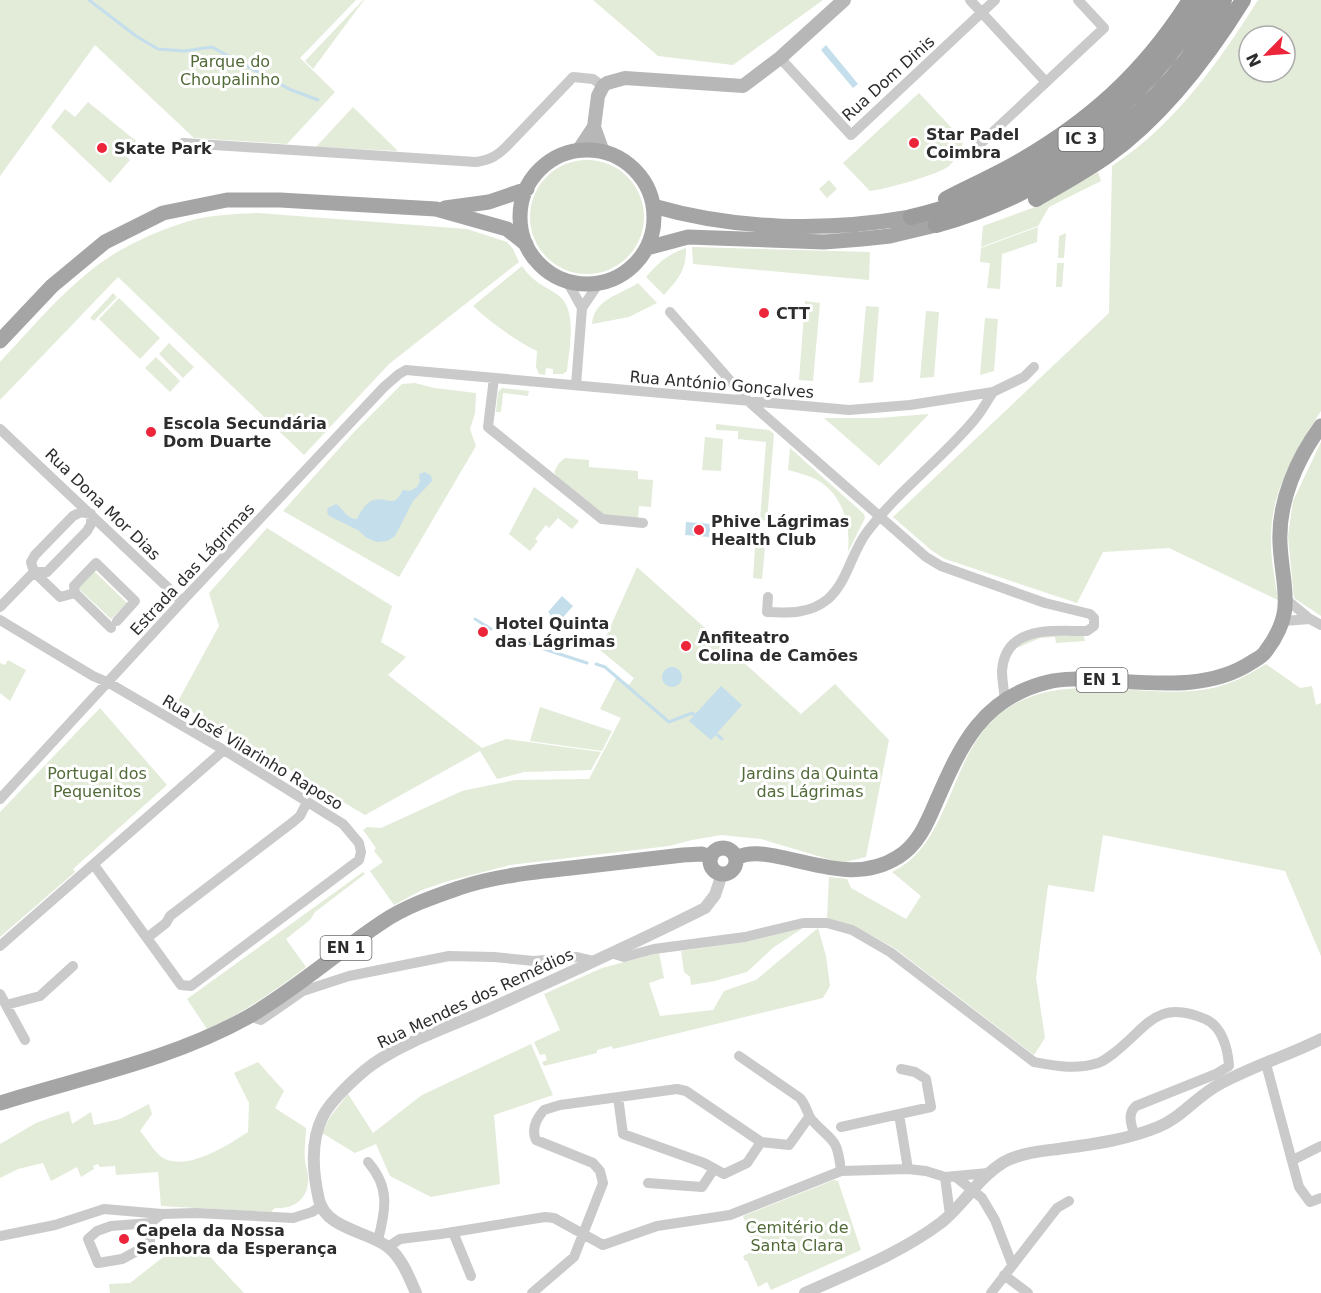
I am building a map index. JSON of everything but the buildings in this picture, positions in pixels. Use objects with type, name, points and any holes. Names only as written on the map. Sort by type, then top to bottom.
[{"type":"highway","name":"IC 3","points":[[911,217],[957,205],[993,190],[1042,165],[1092,131],[1150,78],[1194,23],[1207,0]]},
{"type":"highway","name":"IC 3","points":[[976,213],[1028,190],[1068,167],[1134,116],[1182,63],[1224,0]]},
{"type":"highway","name":"IC 3","points":[[976,213],[1033,200],[1109,154],[1143,126],[1171,98],[1199,64],[1243,0]]},
{"type":"highway","name":"IC 3","points":[[911,217],[1014,164],[1083,120],[1114,94],[1148,59],[1185,7]]},
{"type":"highway","points":[[936,225],[976,213]]},
{"type":"main road","points":[[578,151],[594,127],[598,96],[603,86],[612,80],[625,78],[743,86],[780,58],[844,0]]},
{"type":"main road","points":[[594,127],[603,152]]},
{"type":"main road","points":[[578,151],[603,152],[623,161],[639,175],[648,189],[653,206],[653,227],[647,248],[640,259],[621,275],[599,283],[583,284],[567,281],[536,260],[526,243],[520,216],[527,189],[543,167],[566,154],[578,151]]},
{"type":"main road","points":[[0,341],[52,286],[105,242],[163,213],[227,200],[280,200],[436,209],[489,202],[527,189]]},
{"type":"main road","points":[[653,206],[722,221],[796,226],[859,224],[911,217]]},
{"type":"main road","points":[[436,209],[497,225],[507,229],[526,243]]},
{"type":"main road","points":[[647,248],[688,237],[795,242],[843,241],[890,236],[936,225]]},
{"type":"main road","name":"EN 1","points":[[0,1103],[151,1059],[203,1039],[249,1016],[382,922],[412,906],[461,887],[545,871],[683,855],[702,854],[711,857],[717,849],[724,848],[731,851],[736,858],[746,854],[765,854],[850,871],[887,864],[901,856],[913,845],[926,826],[956,756],[987,714],[1005,700],[1027,688],[1073,679],[1165,683],[1204,681],[1243,668],[1265,653],[1284,621],[1287,600],[1280,542],[1285,500],[1305,449],[1321,426]]},
{"type":"main road","points":[[711,857],[712,868],[722,874],[732,870],[736,864],[736,858]]},
{"type":"street","points":[[970,0],[1046,82]]},
{"type":"street","name":"Rua Dom Dinis","points":[[780,58],[851,135],[995,0]]},
{"type":"street","points":[[979,146],[1104,28],[1078,0]]},
{"type":"street","points":[[183,143],[476,162],[496,157],[573,77],[593,79],[603,86]]},
{"type":"street","points":[[567,281],[582,308]]},
{"type":"street","points":[[576,385],[582,308],[599,283]]},
{"type":"street","points":[[670,312],[748,401],[926,557],[942,566],[1045,603],[1090,614],[1094,618],[1094,626],[1088,631],[1029,634],[1009,647],[1002,672],[1005,700]]},
{"type":"street","name":"Rua António Gonçalves","points":[[399,374],[406,370],[849,410],[910,405],[993,392],[1024,377],[1034,367]]},
{"type":"street","name":"Estrada das Lágrimas","points":[[0,800],[183,601],[399,374]]},
{"type":"street","points":[[494,378],[488,427],[602,519],[643,523]]},
{"type":"street","points":[[768,597],[767,612],[793,614],[812,609],[828,599],[842,582],[865,534],[975,419],[993,392]]},
{"type":"street","name":"Rua Dona Mor Dias","points":[[1,429],[183,601]]},
{"type":"street","points":[[34,572],[47,572],[87,531],[91,524],[91,514],[81,512],[73,516],[35,555],[32,562],[34,572],[60,597],[75,593]]},
{"type":"street","points":[[96,563],[135,601],[114,624],[75,593],[74,586],[96,563]]},
{"type":"street","points":[[0,607],[34,572]]},
{"type":"street","points":[[1287,600],[1321,625]]},
{"type":"street","points":[[1284,621],[1310,619]]},
{"type":"street","name":"Rua José Vilarinho Raposo","points":[[0,620],[224,750],[343,824],[359,843],[362,852],[358,860],[191,986],[182,985],[147,938]]},
{"type":"street","points":[[0,946],[224,750]]},
{"type":"street","points":[[94,865],[147,938],[166,923],[170,916],[300,816],[307,802]]},
{"type":"street","name":"Rua Mendes dos Remédios","points":[[321,1206],[315,1171],[315,1132],[324,1114],[337,1098],[372,1065],[399,1049],[705,908],[715,895],[722,874]]},
{"type":"street","points":[[611,953],[624,957],[654,949],[745,937],[803,923],[827,923],[852,930],[891,952],[1034,1062],[1059,1067],[1080,1068],[1101,1062],[1119,1049],[1150,1019],[1166,1013],[1189,1012],[1210,1021],[1228,1050],[1229,1066],[1216,1074],[1136,1106],[1131,1110],[1130,1117],[1134,1134]]},
{"type":"street","points":[[249,1016],[261,1020],[303,992],[349,976],[449,956],[534,961],[577,957],[594,961]]},
{"type":"street","points":[[6,1005],[40,996],[73,966]]},
{"type":"street","points":[[0,994],[25,1040]]},
{"type":"street","points":[[805,1293],[912,1242],[950,1215],[988,1173],[1005,1162],[1019,1156],[1106,1141],[1158,1127],[1175,1119],[1215,1086],[1321,1039]]},
{"type":"street","points":[[739,1056],[800,1098],[807,1107],[809,1117],[832,1138],[838,1150],[841,1171]]},
{"type":"street","points":[[1266,1064],[1299,1187],[1310,1202],[1321,1197]]},
{"type":"street","points":[[841,1127],[931,1107],[926,1079],[915,1072],[901,1069]]},
{"type":"street","points":[[532,1293],[574,1257],[603,1183],[600,1171],[593,1163],[536,1140],[533,1133],[539,1116],[550,1107],[677,1089],[686,1091],[761,1142],[789,1145],[809,1117]]},
{"type":"street","points":[[618,1097],[623,1134],[719,1171]]},
{"type":"street","points":[[899,1114],[908,1168]]},
{"type":"street","points":[[648,1183],[702,1186],[719,1171],[747,1163],[761,1142]]},
{"type":"street","points":[[1293,1161],[1321,1146]]},
{"type":"street","points":[[368,1162],[378,1174],[384,1193],[383,1244]]},
{"type":"street","points":[[383,1244],[400,1239],[545,1217],[554,1218],[603,1245],[657,1226],[730,1215],[841,1171],[908,1168],[926,1170],[945,1177],[970,1193]]},
{"type":"street","points":[[945,1177],[988,1173]]},
{"type":"street","points":[[945,1177],[950,1215]]},
{"type":"street","points":[[956,1177],[989,1210],[1012,1264]]},
{"type":"street","points":[[991,1293],[1057,1208],[1070,1201]]},
{"type":"street","points":[[0,1236],[55,1225],[104,1209],[162,1214],[196,1213],[293,1218],[312,1212],[321,1206],[339,1225],[366,1234],[396,1255],[416,1293]]},
{"type":"street","points":[[150,1223],[150,1244],[122,1259],[98,1263],[88,1239],[97,1231],[111,1226],[150,1223],[162,1214]]},
{"type":"street","points":[[453,1232],[471,1276]]},
{"type":"street","points":[[1004,1275],[1028,1293]]},
{"type":"green space","name":"Parque do Choupalinho","points":[[0,0],[356,0],[300,58],[335,92],[287,144],[194,138],[95,45],[0,176]]},
{"type":"green space","points":[[364,0],[313,69],[305,61]]},
{"type":"green space","points":[[593,0],[823,0],[733,65],[658,56]]},
{"type":"green space","points":[[1258,0],[1321,0],[1321,411],[1287,470],[1272,518],[1271,543],[1278,600],[1169,548],[1103,552],[1077,603],[945,559],[893,517],[1109,313],[1112,166],[1147,139],[1182,105],[1210,71],[1237,32],[1237,84],[1297,84],[1297,24],[1242,24]]},
{"type":"green space","name":"Star Padel Coimbra","points":[[919,93],[963,140],[957,157],[950,165],[935,173],[899,185],[870,191],[843,163]]},
{"type":"green space","name":"Skate Park","points":[[88,102],[136,141],[124,155],[130,160],[110,183],[51,127],[65,109],[75,117]]},
{"type":"green space","points":[[353,107],[398,151],[316,147]]},
{"type":"green space","points":[[587,160],[609,164],[619,169],[635,185],[640,195],[644,217],[640,239],[635,249],[619,265],[609,270],[587,274],[565,270],[555,265],[539,249],[534,239],[530,217],[534,195],[539,185],[555,169],[565,164]]},
{"type":"green space","points":[[1098,172],[1101,181],[1049,207],[1038,226],[981,247],[983,226],[1035,207]]},
{"type":"green space","points":[[829,180],[837,189],[827,198],[819,189]]},
{"type":"green space","points":[[258,213],[467,229],[507,242],[519,262],[389,364],[304,455],[118,277],[0,400],[0,362],[61,297],[102,262],[144,238],[189,221],[214,216]]},
{"type":"green space","points":[[1038,227],[1037,242],[1002,254],[1000,289],[987,288],[990,263],[980,262],[981,248]]},
{"type":"green space","points":[[1066,233],[1064,258],[1058,258],[1059,236]]},
{"type":"green space","points":[[692,247],[870,252],[869,280],[693,264]]},
{"type":"green space","points":[[686,248],[685,263],[681,274],[664,295],[646,277],[664,259]]},
{"type":"green space","points":[[1057,263],[1064,263],[1062,287],[1056,287]]},
{"type":"green space","points":[[522,266],[534,280],[558,295],[568,310],[571,330],[567,371],[563,374],[553,374],[553,369],[546,368],[545,375],[539,374],[536,367],[537,351],[504,331],[473,306]]},
{"type":"green space","points":[[638,283],[657,303],[629,317],[592,324],[594,316],[603,303]]},
{"type":"green space","points":[[113,293],[117,297],[94,321],[90,318]]},
{"type":"green space","points":[[119,298],[160,338],[140,359],[99,319]]},
{"type":"green space","points":[[805,301],[820,303],[813,381],[799,380]]},
{"type":"green space","points":[[866,306],[879,307],[873,382],[859,383]]},
{"type":"green space","points":[[926,311],[939,312],[934,377],[920,378]]},
{"type":"green space","points":[[985,318],[998,319],[994,371],[980,375]]},
{"type":"green space","points":[[169,343],[194,367],[183,378],[159,354]]},
{"type":"green space","points":[[156,357],[180,381],[170,392],[145,368]]},
{"type":"green space","points":[[415,383],[434,388],[476,393],[475,413],[470,429],[476,446],[399,577],[283,511],[354,432],[402,384]]},
{"type":"green space","points":[[502,388],[529,391],[528,396],[503,393],[501,412],[496,412],[498,392]]},
{"type":"green space","points":[[929,414],[879,466],[824,418],[878,418]]},
{"type":"green space","points":[[716,424],[769,430],[774,434],[767,521],[760,520],[766,442],[738,439],[738,431],[716,430]]},
{"type":"green space","points":[[705,437],[723,439],[721,471],[702,470]]},
{"type":"green space","points":[[1321,442],[1321,616],[1294,598],[1288,536],[1293,501]]},
{"type":"green space","points":[[790,448],[864,514],[865,518],[848,552],[846,519],[837,498],[821,482],[788,470]]},
{"type":"green space","points":[[565,458],[589,460],[589,467],[638,471],[638,479],[653,480],[651,507],[639,506],[638,519],[603,514],[557,477],[554,472]]},
{"type":"green space","points":[[534,487],[579,521],[572,529],[558,518],[549,528],[546,525],[535,539],[538,541],[530,551],[509,534]]},
{"type":"green space","points":[[267,528],[392,606],[381,642],[406,657],[388,675],[482,748],[506,739],[601,752],[591,770],[524,772],[497,779],[480,751],[365,815],[177,703],[219,626],[209,593]]},
{"type":"green space","points":[[755,548],[765,548],[762,579],[753,578]]},
{"type":"green space","name":"Jardins da Quinta das Lágrimas","points":[[637,567],[801,714],[835,684],[889,740],[866,857],[841,863],[761,839],[721,835],[669,846],[510,865],[445,882],[422,890],[394,905],[370,871],[383,862],[374,851],[376,848],[363,830],[367,827],[381,828],[462,791],[515,780],[589,779],[621,718],[600,709],[617,676],[629,685],[634,678],[600,650]]},
{"type":"green space","points":[[94,571],[127,603],[111,619],[78,588]]},
{"type":"green space","points":[[1039,636],[1084,636],[1085,641],[1056,643],[1055,637],[1040,638],[1017,648],[1013,646]]},
{"type":"green space","points":[[8,660],[26,670],[10,701],[0,693],[0,663],[5,665]]},
{"type":"green space","points":[[1266,664],[1300,688],[1312,686],[1316,705],[1321,703],[1321,956],[1285,871],[1103,835],[1094,892],[1048,885],[1036,978],[1045,1038],[1034,1055],[893,947],[854,926],[827,918],[829,877],[847,879],[851,888],[906,919],[921,896],[892,872],[913,858],[929,838],[974,744],[990,723],[1011,706],[1034,696],[1058,690],[1082,688],[1184,691],[1208,689],[1238,679]]},
{"type":"green space","points":[[540,707],[612,731],[602,751],[530,741]]},
{"type":"green space","name":"Portugal dos Pequenitos","points":[[100,708],[167,785],[73,869],[75,872],[0,937],[0,812]]},
{"type":"green space","points":[[363,872],[365,874],[315,912],[310,920],[286,939],[306,967],[258,1001],[207,1029],[187,999]]},
{"type":"green space","points":[[803,928],[774,947],[747,972],[691,985],[690,977],[684,972],[681,951],[745,942]]},
{"type":"green space","points":[[818,928],[826,956],[830,986],[823,998],[613,1049],[612,1046],[597,1050],[597,1053],[544,1066],[542,1062],[547,1060],[545,1054],[540,1055],[534,1042],[560,1030],[544,994],[602,968],[659,953],[664,978],[649,983],[660,1016],[713,1010],[724,991],[756,980]]},
{"type":"green space","points":[[531,1044],[553,1095],[494,1115],[500,1184],[431,1197],[390,1176],[376,1144],[355,1153],[322,1133],[330,1117],[348,1094],[373,1133],[422,1095]]},
{"type":"green space","points":[[258,1062],[284,1091],[275,1108],[306,1128],[307,1189],[304,1196],[293,1205],[275,1208],[271,1212],[161,1206],[158,1172],[116,1175],[115,1166],[100,1167],[98,1164],[81,1177],[77,1167],[51,1181],[43,1163],[18,1169],[0,1178],[0,1144],[36,1123],[69,1111],[72,1124],[91,1112],[94,1125],[120,1119],[149,1104],[152,1114],[140,1131],[155,1150],[165,1159],[175,1162],[197,1159],[248,1132],[249,1103],[234,1073]]},
{"type":"green space","name":"Cemitério de Santa Clara","points":[[834,1180],[838,1181],[861,1250],[771,1290],[767,1282],[758,1287],[743,1256],[756,1250],[743,1216]]},
{"type":"green space","points":[[181,1246],[202,1248],[244,1293],[110,1293],[109,1284],[130,1283],[171,1251]]},
{"type":"water","points":[[826,45],[858,84],[853,88],[821,50]]},
{"type":"water","points":[[425,472],[431,476],[432,481],[413,501],[395,536],[387,541],[377,542],[367,538],[358,530],[329,516],[327,512],[328,508],[336,504],[348,516],[357,519],[363,509],[374,500],[393,501],[403,490],[410,491],[417,487],[420,481],[419,474]]},
{"type":"water","points":[[686,522],[711,524],[709,537],[685,535]]},
{"type":"water","points":[[562,596],[573,606],[559,622],[553,621],[548,612]]},
{"type":"water","points":[[672,667],[679,670],[682,677],[679,684],[672,687],[665,684],[662,677],[665,670]]},
{"type":"water","points":[[721,686],[742,705],[711,740],[689,721]]},
{"type":"waterway","points":[[89,0],[136,36],[158,49],[184,51],[212,47],[289,89],[318,100]]},
{"type":"waterway","points":[[475,619],[491,629]]},
{"type":"waterway","points":[[507,635],[536,646]]},
{"type":"waterway","points":[[538,647],[587,663]]},
{"type":"waterway","points":[[596,664],[605,667],[669,722],[692,713],[696,716]]},
{"type":"waterway","points":[[715,733],[722,739]]},
{"type":"place","name":"Star Padel Coimbra","points":[[914,143]]},
{"type":"place","name":"Skate Park","points":[[102,148]]},
{"type":"place","name":"CTT","points":[[764,313]]},
{"type":"place","name":"Escola Secundária Dom Duarte","points":[[151,432]]},
{"type":"place","name":"Phive Lágrimas Health Club","points":[[699,530]]},
{"type":"place","name":"Hotel Quinta das Lágrimas","points":[[483,632]]},
{"type":"place","name":"Anfiteatro Colina de Camões","points":[[686,646]]},
{"type":"place","name":"Capela da Nossa Senhora da Esperança","points":[[124,1239]]}]
